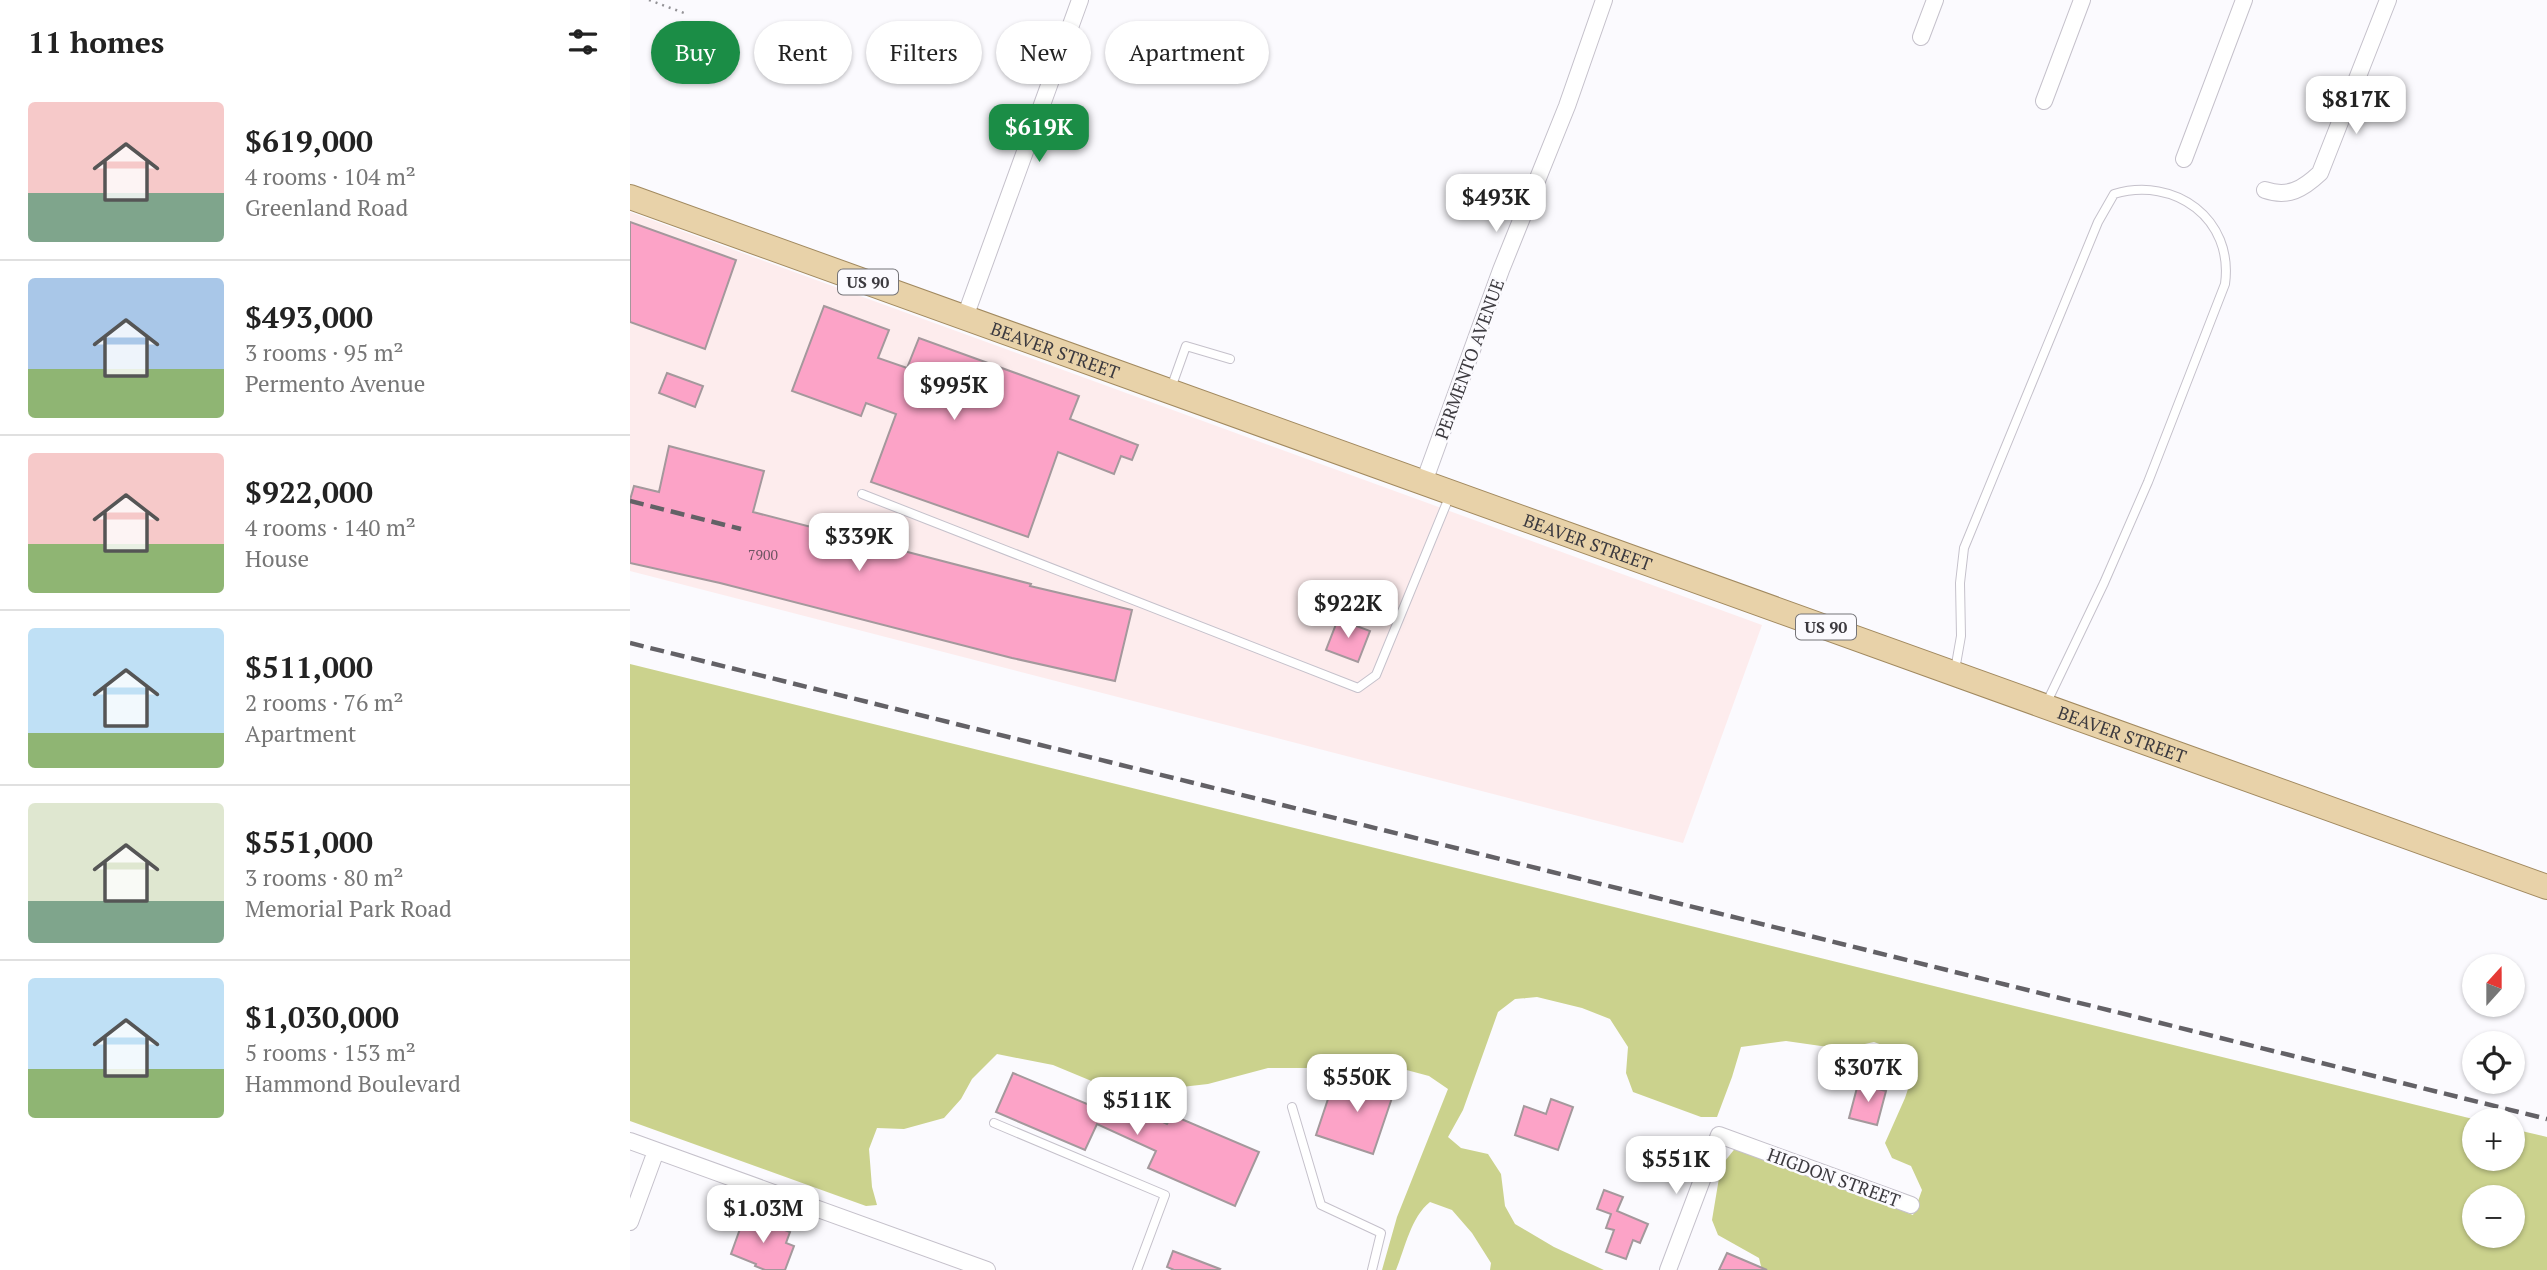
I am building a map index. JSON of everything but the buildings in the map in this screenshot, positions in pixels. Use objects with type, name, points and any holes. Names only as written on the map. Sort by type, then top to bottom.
[{"type":"main road","name":"BEAVER STREET","points":[[630,197],[2547,887]]},
{"type":"street","points":[[965,317],[1080,0]]},
{"type":"street","name":"PERMENTO AVENUE","points":[[1424,482],[1481,323],[1567,106],[1604,0]]},
{"type":"street","points":[[1921,37],[1935,0]]},
{"type":"street","points":[[2044,101],[2082,0]]},
{"type":"street","points":[[2184,159],[2244,0]]},
{"type":"street","points":[[2265,190],[2279,195],[2292,193],[2320,173],[2388,0]]},
{"type":"street","name":"HIGDON STREET","points":[[1668,1270],[1719,1135],[1911,1206]]},
{"type":"street","points":[[630,1142],[987,1270]]},
{"type":"street","points":[[630,1222],[656,1151]]},
{"type":"lane","points":[[1955,673],[1961,636],[1960,583],[1964,548],[2098,222],[2114,194],[2129,190],[2168,194],[2192,203],[2204,212],[2211,223],[2225,258],[2225,284],[2148,482],[2104,583],[2045,706]]},
{"type":"lane","points":[[1170,391],[1186,346],[1230,359]]},
{"type":"lane","points":[[862,494],[1358,688],[1376,675],[1451,492]]},
{"type":"lane","points":[[1292,1108],[1321,1205],[1381,1233],[1372,1270]]},
{"type":"lane","points":[[994,1123],[1165,1195],[1137,1270]]},
{"type":"path","points":[[649,0],[684,13]]},
{"type":"shaded area","points":[[630,212],[1762,625],[1683,843],[630,571]]},
{"type":"green space","points":[[630,664],[2462,1116],[2462,1171],[2525,1171],[2525,1132],[2547,1137],[2547,1270],[1762,1270],[1759,1258],[1718,1235],[1712,1220],[1721,1166],[1737,1146],[1913,1215],[1922,1190],[1911,1166],[1892,1158],[1885,1143],[1913,1074],[1898,1051],[1874,1042],[1842,1049],[1786,1041],[1741,1047],[1717,1117],[1701,1117],[1633,1092],[1626,1073],[1628,1047],[1610,1019],[1582,1008],[1537,997],[1515,999],[1498,1012],[1463,1110],[1448,1137],[1461,1148],[1488,1154],[1501,1174],[1505,1206],[1515,1224],[1554,1247],[1604,1270],[1490,1270],[1491,1263],[1472,1233],[1452,1210],[1430,1202],[1413,1224],[1396,1270],[1382,1270],[1397,1217],[1448,1089],[1429,1076],[1369,1060],[1328,1068],[1268,1068],[1208,1084],[1155,1090],[1106,1087],[1053,1065],[997,1054],[972,1079],[961,1099],[944,1118],[904,1129],[877,1128],[869,1149],[872,1187],[877,1205],[866,1206],[630,1121]]},
{"type":"railway","points":[[630,501],[741,529]]},
{"type":"railway","points":[[630,643],[2547,1119]]}]
